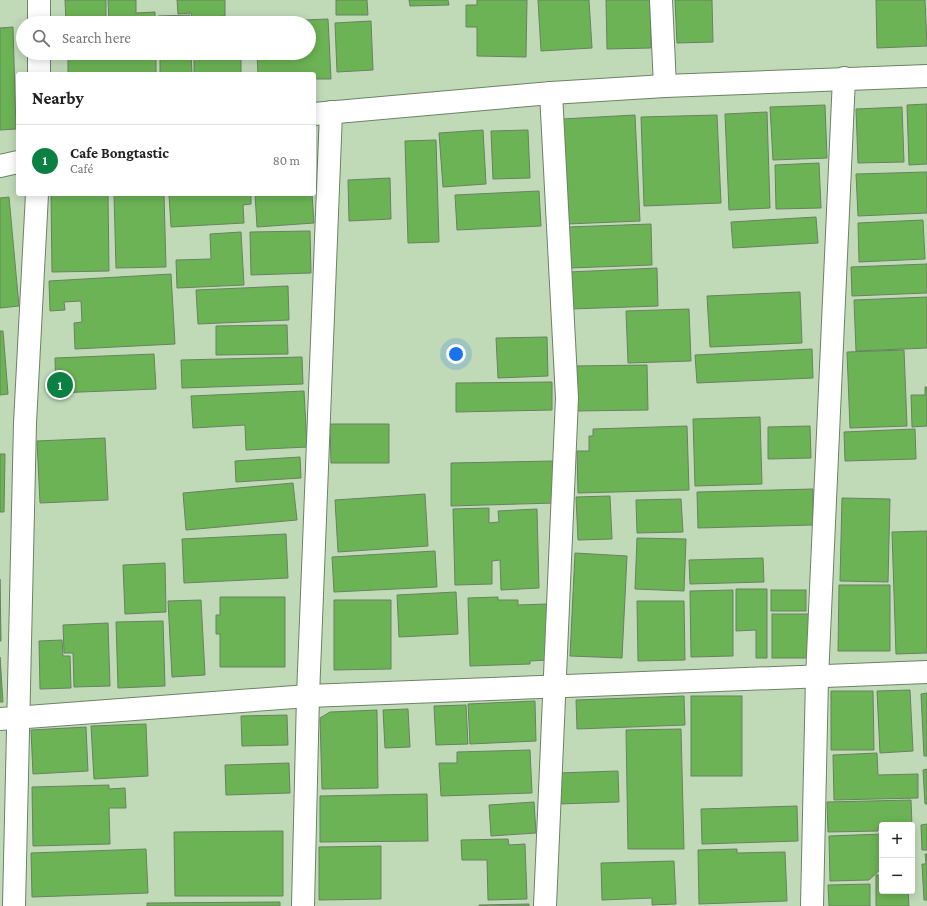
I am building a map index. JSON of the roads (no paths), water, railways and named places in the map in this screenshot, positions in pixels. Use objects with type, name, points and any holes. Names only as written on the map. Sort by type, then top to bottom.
[{"type":"street","points":[[39,0],[39,16]]},
{"type":"street","points":[[661,0],[665,86]]},
{"type":"street","points":[[39,60],[39,72]]},
{"type":"street","points":[[303,906],[323,113],[551,93],[665,86],[927,76]]},
{"type":"street","points":[[812,906],[817,678],[844,78]]},
{"type":"street","points":[[545,906],[567,398],[551,93]]},
{"type":"street","points":[[0,166],[16,162]]},
{"type":"street","points":[[14,906],[9,718],[37,196]]},
{"type":"street","points":[[9,718],[308,696],[555,686],[817,678],[927,672]]},
{"type":"place","name":"Cafe Bongtastic","points":[[60,385]]}]
